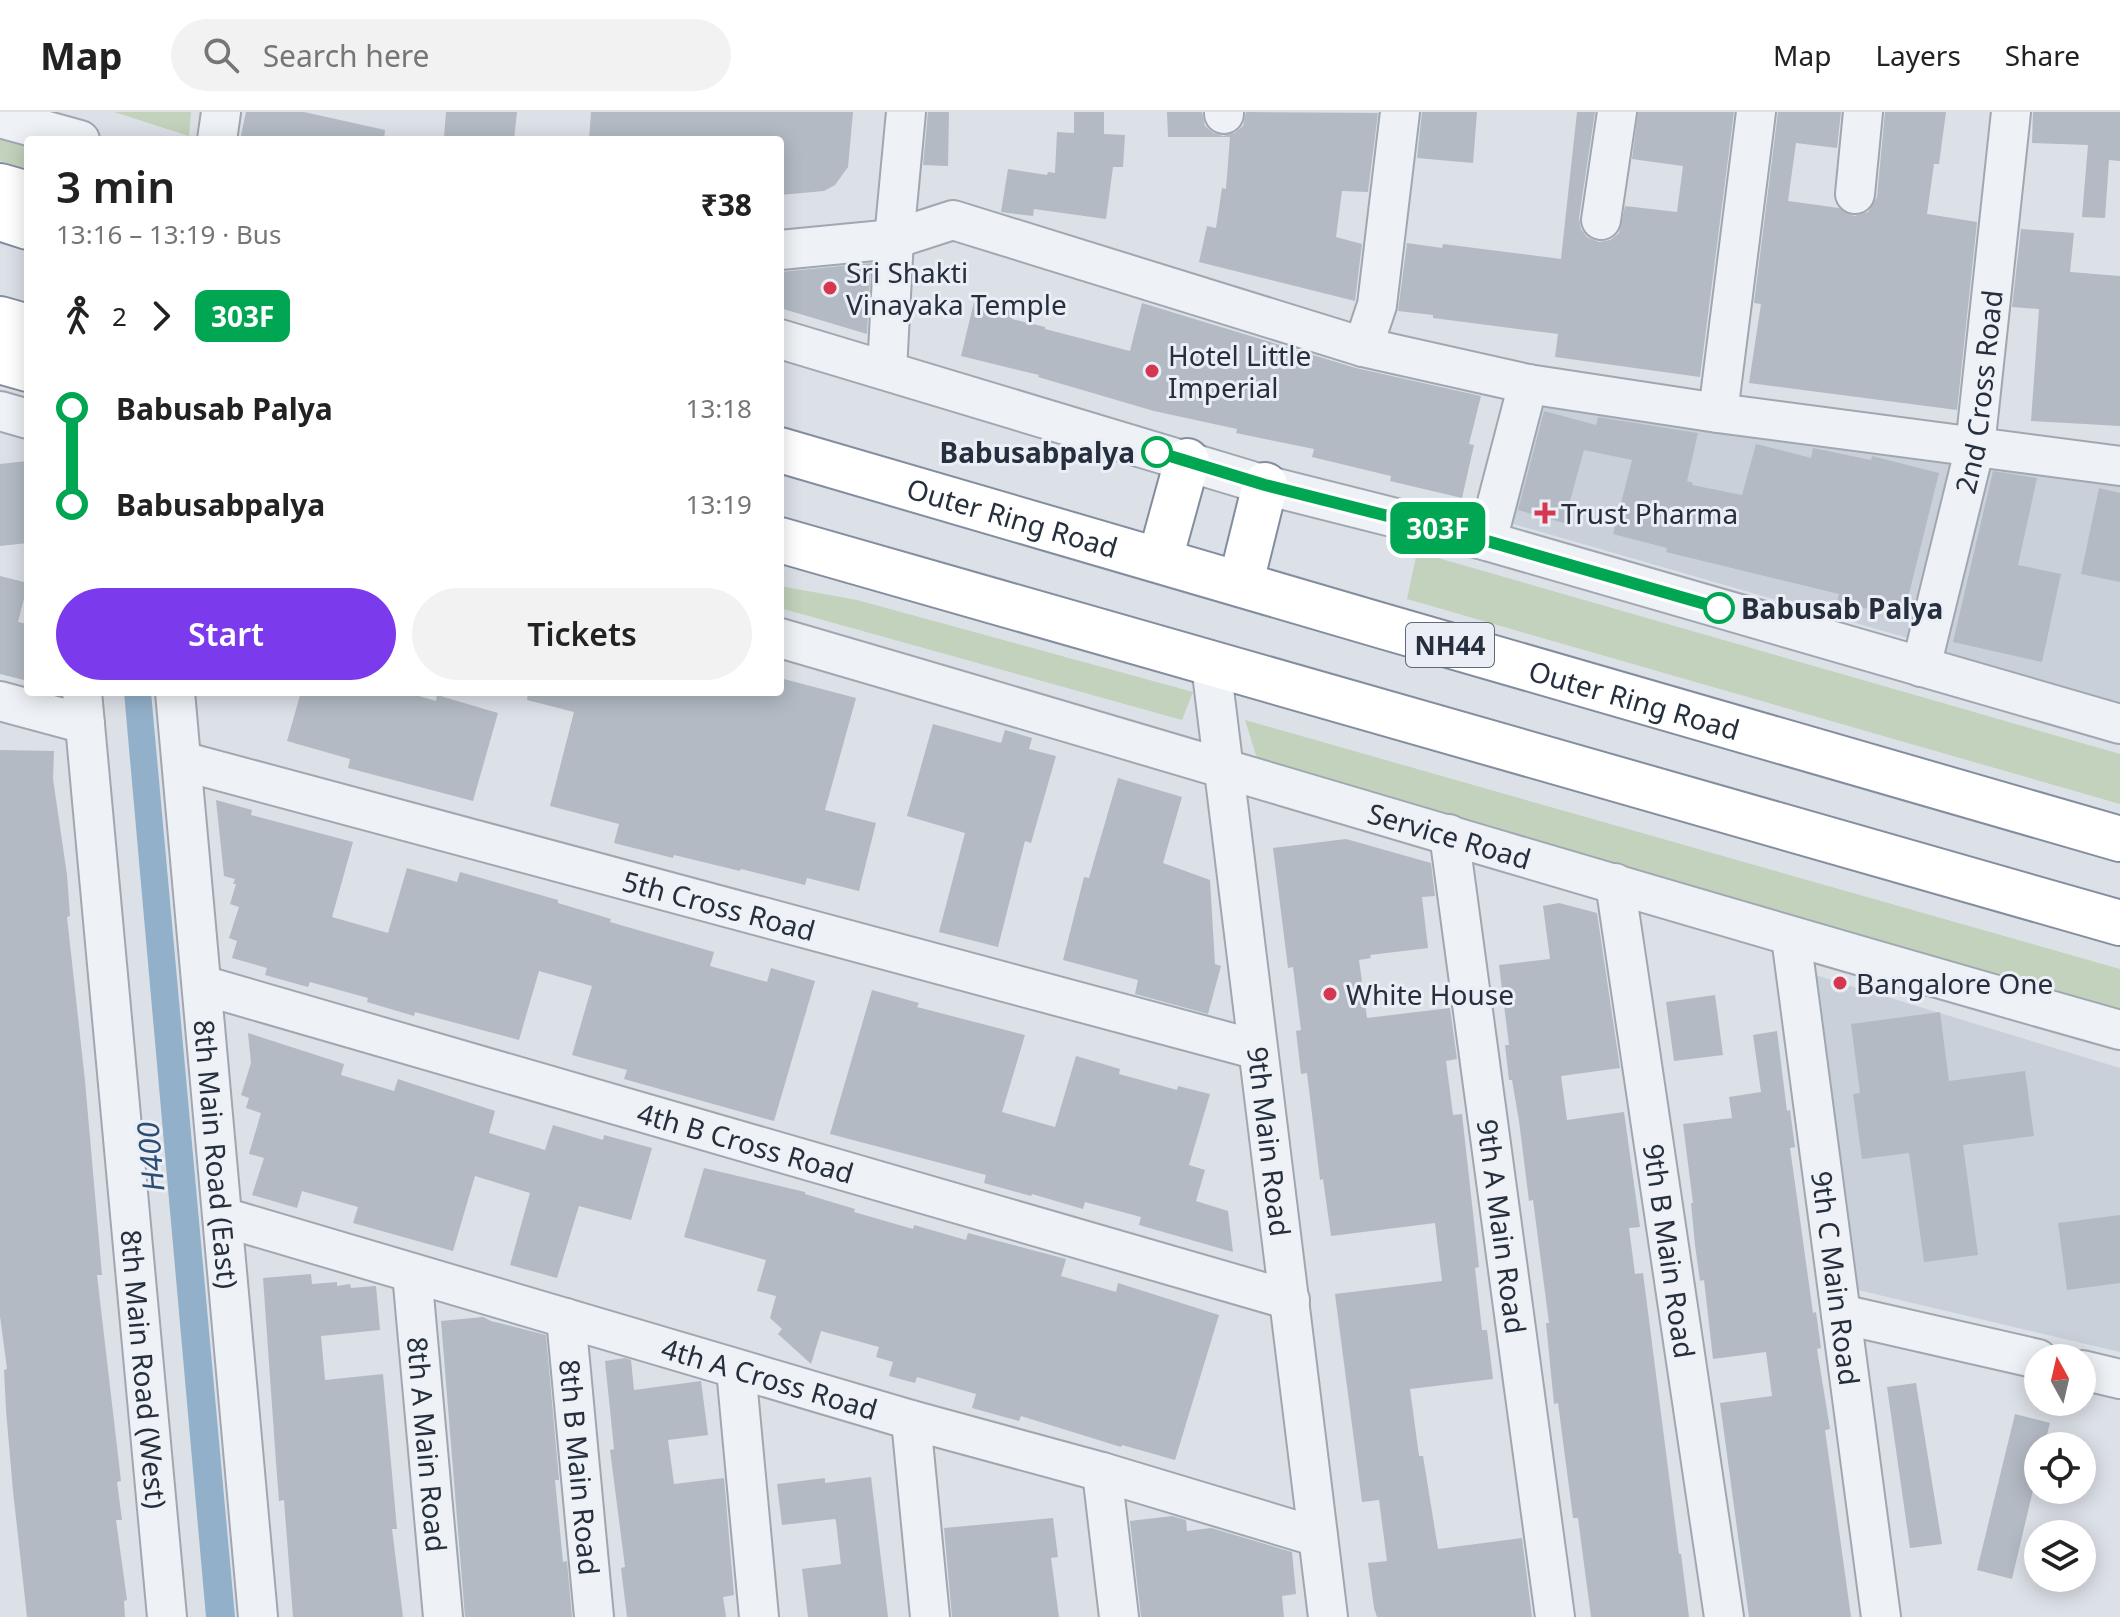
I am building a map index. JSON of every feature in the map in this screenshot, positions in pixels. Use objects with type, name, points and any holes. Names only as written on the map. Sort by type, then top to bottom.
[{"type":"highway","points":[[0,186],[24,193]]},
{"type":"highway","points":[[0,218],[24,226]]},
{"type":"highway","points":[[0,319],[24,326]]},
{"type":"highway","points":[[0,361],[24,368]]},
{"type":"highway","points":[[784,431],[949,498]]},
{"type":"highway","name":"Outer Ring Road","points":[[784,451],[1241,582],[1709,723],[2120,839]]},
{"type":"highway","points":[[1160,559],[1187,461]]},
{"type":"highway","points":[[1241,582],[1265,485]]},
{"type":"highway","points":[[784,541],[2120,923]]},
{"type":"highway","points":[[784,564],[918,579]]},
{"type":"street","points":[[218,136],[221,112]]},
{"type":"street","points":[[887,370],[894,239],[906,112]]},
{"type":"street","points":[[1363,347],[1377,305],[1400,112]]},
{"type":"street","points":[[1601,220],[1617,112]]},
{"type":"street","points":[[1718,413],[1756,112]]},
{"type":"street","points":[[1855,194],[1863,112]]},
{"type":"street","name":"2nd Cross Road","points":[[1921,667],[1975,447],[2011,112]]},
{"type":"street","points":[[0,118],[65,136]]},
{"type":"street","points":[[784,250],[894,239],[953,220],[1363,347],[1528,384],[1718,413],[2120,466]]},
{"type":"street","points":[[784,340],[1265,485],[1487,541],[2120,724]]},
{"type":"street","points":[[1487,541],[1528,384]]},
{"type":"street","points":[[0,411],[24,418]]},
{"type":"street","name":"Service Road","points":[[784,639],[1223,766],[1791,937],[2120,1030]]},
{"type":"street","name":"9th Main Road","points":[[1211,665],[1328,1617]]},
{"type":"street","name":"8th Main Road (East)","points":[[175,696],[258,1617]]},
{"type":"street","points":[[0,701],[84,708]]},
{"type":"street","name":"8th Main Road (West)","points":[[84,708],[167,1617]]},
{"type":"street","name":"5th Cross Road","points":[[182,761],[1258,1050]]},
{"type":"street","name":"9th A Main Road","points":[[1449,834],[1555,1617]]},
{"type":"street","name":"9th B Main Road","points":[[1615,883],[1724,1617]]},
{"type":"street","name":"9th C Main Road","points":[[1791,937],[1881,1617]]},
{"type":"street","name":"4th B Cross Road","points":[[202,985],[1290,1300]]},
{"type":"street","name":"4th A Cross Road","points":[[223,1217],[1318,1537]]},
{"type":"street","name":"8th A Main Road","points":[[412,1273],[443,1617]]},
{"type":"street","points":[[1841,1314],[2024,1356]]},
{"type":"street","name":"8th B Main Road","points":[[566,1318],[594,1617]]},
{"type":"street","points":[[736,1369],[759,1617]]},
{"type":"street","points":[[2096,1373],[2120,1379]]},
{"type":"street","points":[[911,1420],[930,1617]]},
{"type":"street","points":[[1102,1472],[1119,1617]]},
{"type":"shaded area","points":[[1539,395],[1955,457],[1911,639],[1503,521]]},
{"type":"shaded area","points":[[1984,460],[2120,480],[2120,706],[1940,654]]},
{"type":"shaded area","points":[[1815,975],[2120,1068],[2120,1352],[1858,1290]]},
{"type":"green space","points":[[114,112],[191,112],[189,136]]},
{"type":"green space","points":[[0,130],[24,139],[24,168],[0,161]]},
{"type":"green space","points":[[1417,552],[2120,754],[2120,804],[1407,599]]},
{"type":"green space","points":[[784,587],[857,600],[1193,692],[1182,720],[784,609]]},
{"type":"green space","points":[[1245,720],[2120,969],[2120,1019],[1260,768]]},
{"type":"water","points":[[124,696],[151,696],[235,1617],[206,1617]]},
{"type":"building","points":[[246,112],[304,112],[385,130],[384,136],[241,136]]},
{"type":"building","points":[[446,112],[517,112],[514,136],[444,136]]},
{"type":"building","points":[[591,112],[853,112],[848,167],[835,185],[824,191],[784,195],[784,136],[589,136]]},
{"type":"building","points":[[928,112],[949,112],[948,166],[923,165]]},
{"type":"building","points":[[1074,112],[1104,112],[1104,134],[1125,135],[1123,167],[1113,167],[1106,219],[1034,209],[1033,216],[1001,212],[1008,169],[1047,175],[1048,172],[1055,173],[1057,132],[1074,133]]},
{"type":"building","points":[[1167,112],[1202,112],[1205,126],[1223,136],[1243,126],[1246,112],[1378,113],[1368,192],[1342,191],[1336,237],[1362,244],[1355,301],[1199,262],[1207,226],[1216,228],[1222,188],[1226,189],[1230,137],[1168,137]]},
{"type":"building","points":[[1422,112],[1477,112],[1473,163],[1417,158]]},
{"type":"building","points":[[1577,112],[1595,112],[1579,218],[1581,229],[1587,237],[1599,242],[1610,240],[1619,233],[1625,206],[1677,212],[1683,166],[1632,159],[1638,112],[1734,112],[1700,377],[1555,357],[1558,334],[1398,311],[1407,243],[1442,248],[1443,244],[1561,259]]},
{"type":"building","points":[[1778,112],[1841,112],[1837,148],[1796,143],[1788,201],[1839,208],[1854,216],[1868,212],[1877,197],[1885,112],[1946,112],[1939,164],[1934,164],[1927,214],[1977,222],[1957,410],[1749,383],[1761,304],[1754,303]]},
{"type":"building","points":[[2033,112],[2120,112],[2120,161],[2109,160],[2105,218],[2082,217],[2088,145],[2032,143]]},
{"type":"building","points":[[2021,229],[2074,233],[2070,272],[2120,276],[2120,426],[2031,421],[2039,309],[2012,307]]},
{"type":"building","name":"Sri Shakti Vinayaka Temple","points":[[871,263],[867,334],[784,309],[784,272]]},
{"type":"building","points":[[974,302],[1013,311],[1012,319],[1130,351],[1142,303],[1356,368],[1481,396],[1469,444],[1474,445],[1462,498],[1390,481],[1391,476],[1312,457],[1314,449],[1236,433],[1237,429],[1154,411],[1039,375],[961,356]]},
{"type":"building","points":[[1544,411],[1596,425],[1598,417],[1698,433],[1687,481],[1692,485],[1742,495],[1756,444],[1811,458],[1813,448],[1871,460],[1872,456],[1939,473],[1903,618],[1837,601],[1839,594],[1666,552],[1667,548],[1613,534],[1632,460],[1584,450],[1564,523],[1518,510]]},
{"type":"building","points":[[24,461],[24,543],[0,546],[0,464]]},
{"type":"building","points":[[1993,471],[2037,478],[2018,565],[2061,574],[2042,662],[1953,642]]},
{"type":"building","points":[[2099,488],[2120,493],[2120,582],[2081,574]]},
{"type":"building","points":[[0,576],[24,582],[24,599],[18,622],[24,623],[24,680],[0,674]]},
{"type":"building","points":[[784,679],[856,698],[825,810],[876,823],[859,891],[807,878],[805,885],[614,843],[619,824],[550,806],[574,712],[527,700],[528,696],[784,696]]},
{"type":"building","points":[[300,696],[419,696],[436,701],[437,696],[440,696],[498,713],[473,801],[348,768],[350,759],[287,741]]},
{"type":"building","points":[[933,724],[1001,743],[1005,730],[1032,738],[1029,749],[1056,756],[1031,843],[1025,841],[998,947],[939,932],[965,833],[907,816]]},
{"type":"building","points":[[0,750],[54,751],[53,779],[67,875],[70,916],[67,917],[102,1275],[97,1275],[121,1481],[117,1482],[122,1520],[116,1520],[127,1600],[124,1601],[125,1617],[27,1617],[13,1491],[4,1370],[7,1369],[0,1316]]},
{"type":"building","points":[[1118,778],[1182,797],[1163,863],[1210,880],[1215,964],[1221,966],[1208,1014],[1135,994],[1138,980],[1063,960],[1084,877],[1089,878]]},
{"type":"building","points":[[216,800],[252,810],[251,815],[353,842],[332,917],[388,933],[407,868],[457,882],[460,872],[558,900],[558,903],[611,919],[610,922],[714,952],[710,966],[767,982],[771,968],[815,981],[774,1121],[624,1079],[627,1070],[572,1055],[592,986],[539,971],[519,1040],[415,1012],[414,1016],[367,1002],[368,998],[310,982],[308,987],[265,975],[267,968],[232,958],[237,941],[229,938],[239,907],[230,904],[236,884],[233,884],[235,879],[224,876]]},
{"type":"building","points":[[1346,839],[1431,863],[1435,896],[1422,897],[1428,948],[1370,955],[1371,958],[1359,960],[1367,1018],[1450,1008],[1457,1059],[1446,1061],[1453,1115],[1462,1114],[1479,1267],[1475,1268],[1482,1330],[1487,1330],[1493,1379],[1410,1389],[1419,1456],[1423,1456],[1438,1549],[1522,1538],[1532,1617],[1377,1617],[1374,1608],[1368,1563],[1387,1561],[1379,1500],[1362,1502],[1335,1294],[1442,1281],[1435,1223],[1331,1236],[1323,1179],[1320,1180],[1307,1073],[1301,1074],[1296,1031],[1301,1030],[1293,967],[1288,968],[1273,848]]},
{"type":"building","points":[[1559,903],[1597,913],[1620,1068],[1561,1076],[1567,1120],[1624,1112],[1640,1227],[1629,1228],[1635,1274],[1643,1273],[1689,1617],[1591,1617],[1578,1518],[1573,1518],[1558,1403],[1554,1404],[1546,1323],[1549,1323],[1533,1200],[1529,1201],[1519,1121],[1512,1080],[1509,1080],[1505,1045],[1509,1045],[1499,965],[1550,959],[1543,906]]},
{"type":"building","points":[[872,990],[919,1003],[917,1007],[1025,1035],[1002,1112],[1055,1127],[1076,1056],[1120,1069],[1119,1074],[1177,1090],[1178,1086],[1210,1094],[1189,1165],[1205,1170],[1196,1201],[1228,1211],[1233,1252],[1139,1225],[1141,1217],[1085,1202],[1083,1209],[1031,1196],[984,1183],[986,1175],[830,1134]]},
{"type":"building","points":[[1715,995],[1723,1055],[1674,1061],[1666,1002]]},
{"type":"building","points":[[1940,1012],[1949,1081],[2025,1071],[2034,1136],[1963,1145],[1978,1255],[1924,1262],[1909,1153],[1862,1159],[1853,1094],[1860,1093],[1851,1024]]},
{"type":"building","points":[[1777,1031],[1795,1147],[1790,1148],[1813,1313],[1816,1312],[1821,1348],[1817,1349],[1830,1429],[1825,1430],[1851,1617],[1749,1617],[1720,1403],[1772,1396],[1766,1352],[1713,1359],[1704,1280],[1700,1281],[1695,1245],[1683,1124],[1732,1118],[1729,1097],[1761,1092],[1753,1035]]},
{"type":"building","points":[[248,1033],[344,1064],[341,1075],[394,1091],[398,1079],[495,1111],[489,1133],[545,1150],[553,1125],[603,1140],[604,1135],[652,1148],[631,1220],[579,1206],[557,1278],[510,1265],[530,1193],[475,1176],[453,1251],[353,1223],[358,1207],[302,1191],[297,1208],[252,1195],[264,1158],[249,1154],[261,1113],[246,1108],[249,1098],[241,1095],[251,1063]]},
{"type":"building","points":[[704,1168],[805,1192],[855,1209],[854,1212],[913,1229],[914,1225],[966,1240],[968,1233],[1066,1259],[1061,1276],[1116,1292],[1118,1283],[1219,1315],[1175,1460],[1021,1416],[1019,1421],[972,1408],[976,1394],[917,1377],[915,1383],[889,1376],[893,1362],[876,1357],[879,1347],[821,1331],[811,1364],[778,1334],[782,1329],[770,1318],[776,1296],[757,1291],[766,1260],[684,1237]]},
{"type":"building","points":[[2120,1215],[2120,1283],[2067,1290],[2058,1223]]},
{"type":"building","points":[[311,1274],[312,1284],[337,1282],[337,1286],[350,1284],[351,1288],[376,1286],[380,1330],[321,1336],[325,1380],[383,1374],[397,1529],[392,1529],[403,1617],[293,1617],[284,1500],[279,1501],[263,1278]]},
{"type":"building","points":[[483,1317],[546,1335],[559,1480],[555,1480],[572,1617],[465,1617],[441,1321]]},
{"type":"building","points":[[631,1360],[634,1390],[701,1381],[708,1435],[668,1440],[674,1484],[724,1478],[734,1595],[723,1597],[726,1617],[627,1617],[621,1568],[625,1567],[610,1450],[614,1449],[605,1361]]},
{"type":"building","points":[[1916,1383],[1942,1544],[1910,1548],[1887,1387]]},
{"type":"building","points":[[2015,1414],[2050,1423],[2048,1432],[2024,1432],[2024,1504],[2030,1504],[2012,1579],[1977,1570]]},
{"type":"building","points":[[871,1477],[888,1617],[808,1617],[802,1569],[841,1564],[836,1521],[782,1525],[777,1484],[825,1478],[825,1483]]},
{"type":"building","points":[[1172,1516],[1186,1520],[1187,1531],[1211,1528],[1292,1552],[1296,1594],[1282,1596],[1284,1617],[1141,1617],[1130,1521]]},
{"type":"building","points":[[1053,1518],[1058,1557],[1051,1558],[1059,1617],[952,1617],[944,1528]]},
{"type":"bus line","name":"303F","points":[[1157,452],[1265,485],[1487,541],[1719,608]]},
{"type":"place","name":"Sri Shakti Vinayaka Temple","points":[[830,288]]},
{"type":"place","name":"Hotel Little Imperial","points":[[1152,371]]},
{"type":"place","name":"Babusabpalya","points":[[1157,452]]},
{"type":"place","name":"Trust Pharma","points":[[1545,513]]},
{"type":"place","name":"Babusab Palya","points":[[1719,608]]},
{"type":"place","name":"Bangalore One","points":[[1840,983]]},
{"type":"place","name":"White House","points":[[1330,994]]},
{"type":"water label","name":"H400","points":[[150,1157]]}]
